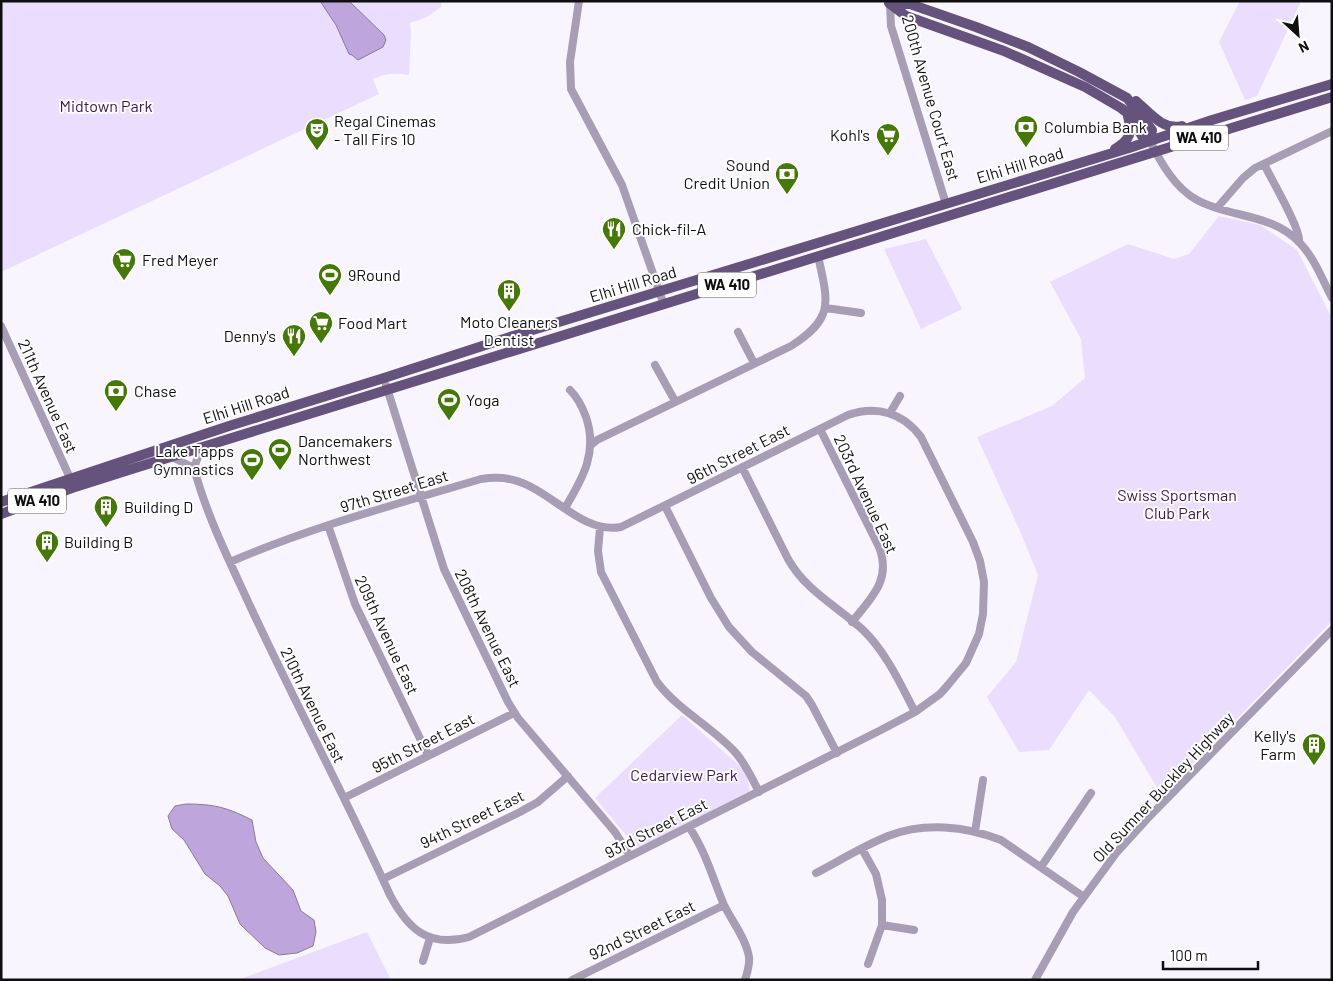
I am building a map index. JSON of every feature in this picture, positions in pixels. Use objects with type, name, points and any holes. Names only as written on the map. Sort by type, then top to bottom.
[{"type":"main road","points":[[917,1],[929,11]]},
{"type":"main road","points":[[889,2],[910,4],[1028,47],[1101,82],[1135,101],[1170,128],[1212,120]]},
{"type":"main road","points":[[889,2],[906,16],[1004,51],[1085,87],[1127,112],[1142,136],[1150,141],[1152,130],[1127,98]]},
{"type":"main road","name":"Elhi Hill Road","points":[[1,502],[238,423],[513,336],[1332,84]]},
{"type":"main road","name":"Elhi Hill Road","points":[[1,514],[72,488],[1332,97]]},
{"type":"main road","points":[[1083,162],[1124,143],[1130,134],[1131,127],[1127,112]]},
{"type":"street","points":[[579,1],[570,62],[574,98],[622,185],[664,305]]},
{"type":"street","name":"200th Avenue Court East","points":[[889,2],[891,26],[946,204]]},
{"type":"street","points":[[1217,208],[1243,178],[1255,168],[1332,131]]},
{"type":"street","points":[[1150,141],[1174,179],[1183,190],[1196,200],[1217,208],[1261,219],[1278,227],[1299,242],[1315,265],[1332,298]]},
{"type":"street","points":[[1264,164],[1300,237],[1299,242]]},
{"type":"street","points":[[591,445],[597,440],[804,338],[824,315],[826,308],[825,287],[818,256]]},
{"type":"street","points":[[826,308],[861,313]]},
{"type":"street","name":"211th Avenue East","points":[[1,326],[70,478]]},
{"type":"street","points":[[738,332],[754,363]]},
{"type":"street","points":[[656,365],[675,401]]},
{"type":"street","name":"208th Avenue East","points":[[384,378],[444,569],[514,713],[615,832],[630,856]]},
{"type":"street","points":[[565,508],[582,476],[591,445],[589,427],[582,405],[577,396],[570,390]]},
{"type":"street","points":[[890,413],[900,396]]},
{"type":"street","name":"96th Street East","points":[[600,528],[621,527],[820,428],[857,412],[876,410],[890,413]]},
{"type":"street","name":"93rd Street East","points":[[430,938],[459,940],[469,937],[837,753],[915,712],[948,686],[962,669],[973,650],[981,624],[984,598],[982,572],[977,551],[921,437],[912,426],[890,413]]},
{"type":"street","name":"203rd Avenue East","points":[[820,428],[879,547],[883,561],[883,576],[877,590],[852,622]]},
{"type":"street","points":[[172,457],[194,468],[201,448]]},
{"type":"street","points":[[742,467],[797,574],[808,587],[869,636],[883,655],[915,712]]},
{"type":"street","name":"210th Avenue East","points":[[194,468],[209,515],[278,666],[400,914],[416,930],[430,938]]},
{"type":"street","name":"97th Street East","points":[[230,562],[286,538],[328,524],[481,479],[504,478],[527,484],[588,523],[600,528]]},
{"type":"street","points":[[665,506],[722,618],[752,652],[806,696],[837,753]]},
{"type":"street","name":"209th Avenue East","points":[[328,524],[355,604],[428,755]]},
{"type":"street","points":[[600,528],[598,551],[601,572],[657,682],[669,697],[735,752],[759,792]]},
{"type":"street","name":"Old Sumner Buckley Highway","points":[[1035,980],[1055,943],[1084,897],[1117,852],[1332,630]]},
{"type":"street","name":"95th Street East","points":[[344,798],[514,713]]},
{"type":"street","name":"94th Street East","points":[[383,879],[538,802],[568,776]]},
{"type":"street","points":[[975,832],[983,780]]},
{"type":"street","points":[[1041,867],[1091,793]]},
{"type":"street","points":[[689,827],[704,855],[724,905],[745,946],[749,957],[745,980]]},
{"type":"street","points":[[816,873],[889,836],[924,828],[957,828],[1001,840],[1084,897]]},
{"type":"street","points":[[862,849],[876,874],[882,900],[882,925],[868,964]]},
{"type":"street","name":"92nd Street East","points":[[572,980],[724,905]]},
{"type":"street","points":[[882,925],[914,930]]},
{"type":"street","points":[[423,961],[430,938]]},
{"type":"green space","name":"Midtown Park","points":[[1,1],[442,1],[441,7],[427,17],[410,23],[409,75],[391,74],[373,79],[379,94],[1,272]]},
{"type":"green space","points":[[1240,1],[1301,1],[1257,96],[1245,100],[1219,42]]},
{"type":"green space","name":"Swiss Sportsman Club Park","points":[[1219,216],[1260,225],[1297,250],[1332,318],[1332,621],[1162,796],[1115,717],[1089,690],[1049,750],[1019,752],[987,697],[1016,662],[1038,575],[977,437],[1052,406],[1085,378],[1081,339],[1050,282],[1128,244],[1174,259],[1189,254]]},
{"type":"green space","points":[[926,239],[962,309],[921,329],[884,249]]},
{"type":"green space","name":"Cedarview Park","points":[[682,715],[742,768],[747,775],[750,791],[640,847],[635,846],[595,798]]},
{"type":"green space","points":[[367,932],[391,980],[238,980]]},
{"type":"shaded area","points":[[320,1],[349,1],[384,35],[386,40],[383,47],[358,60],[349,54],[336,25]]},
{"type":"shaded area","points":[[186,804],[220,807],[252,820],[256,842],[263,858],[293,890],[301,911],[314,920],[316,932],[313,946],[297,953],[279,955],[265,948],[240,924],[228,896],[220,886],[205,874],[184,840],[172,829],[168,816],[175,806]]},
{"type":"place","name":"Columbia Bank","points":[[1026,148]]},
{"type":"place","name":"Regal Cinemas - Tall Firs 10","points":[[317,151]]},
{"type":"place","name":"Kohl's","points":[[888,156]]},
{"type":"place","name":"Sound Credit Union","points":[[787,195]]},
{"type":"place","name":"Chick-fil-A","points":[[614,250]]},
{"type":"place","name":"Fred Meyer","points":[[124,281]]},
{"type":"place","name":"9Round","points":[[330,296]]},
{"type":"place","name":"Moto Cleaners Dentist","points":[[509,312]]},
{"type":"place","name":"Food Mart","points":[[321,344]]},
{"type":"place","name":"Denny's","points":[[294,357]]},
{"type":"place","name":"Chase","points":[[116,412]]},
{"type":"place","name":"Yoga","points":[[449,421]]},
{"type":"place","name":"Dancemakers Northwest","points":[[280,471]]},
{"type":"place","name":"Lake Tapps Gymnastics","points":[[252,481]]},
{"type":"place","name":"Building D","points":[[106,528]]},
{"type":"place","name":"Building B","points":[[47,563]]},
{"type":"place","name":"Kelly's Farm","points":[[1314,766]]}]
